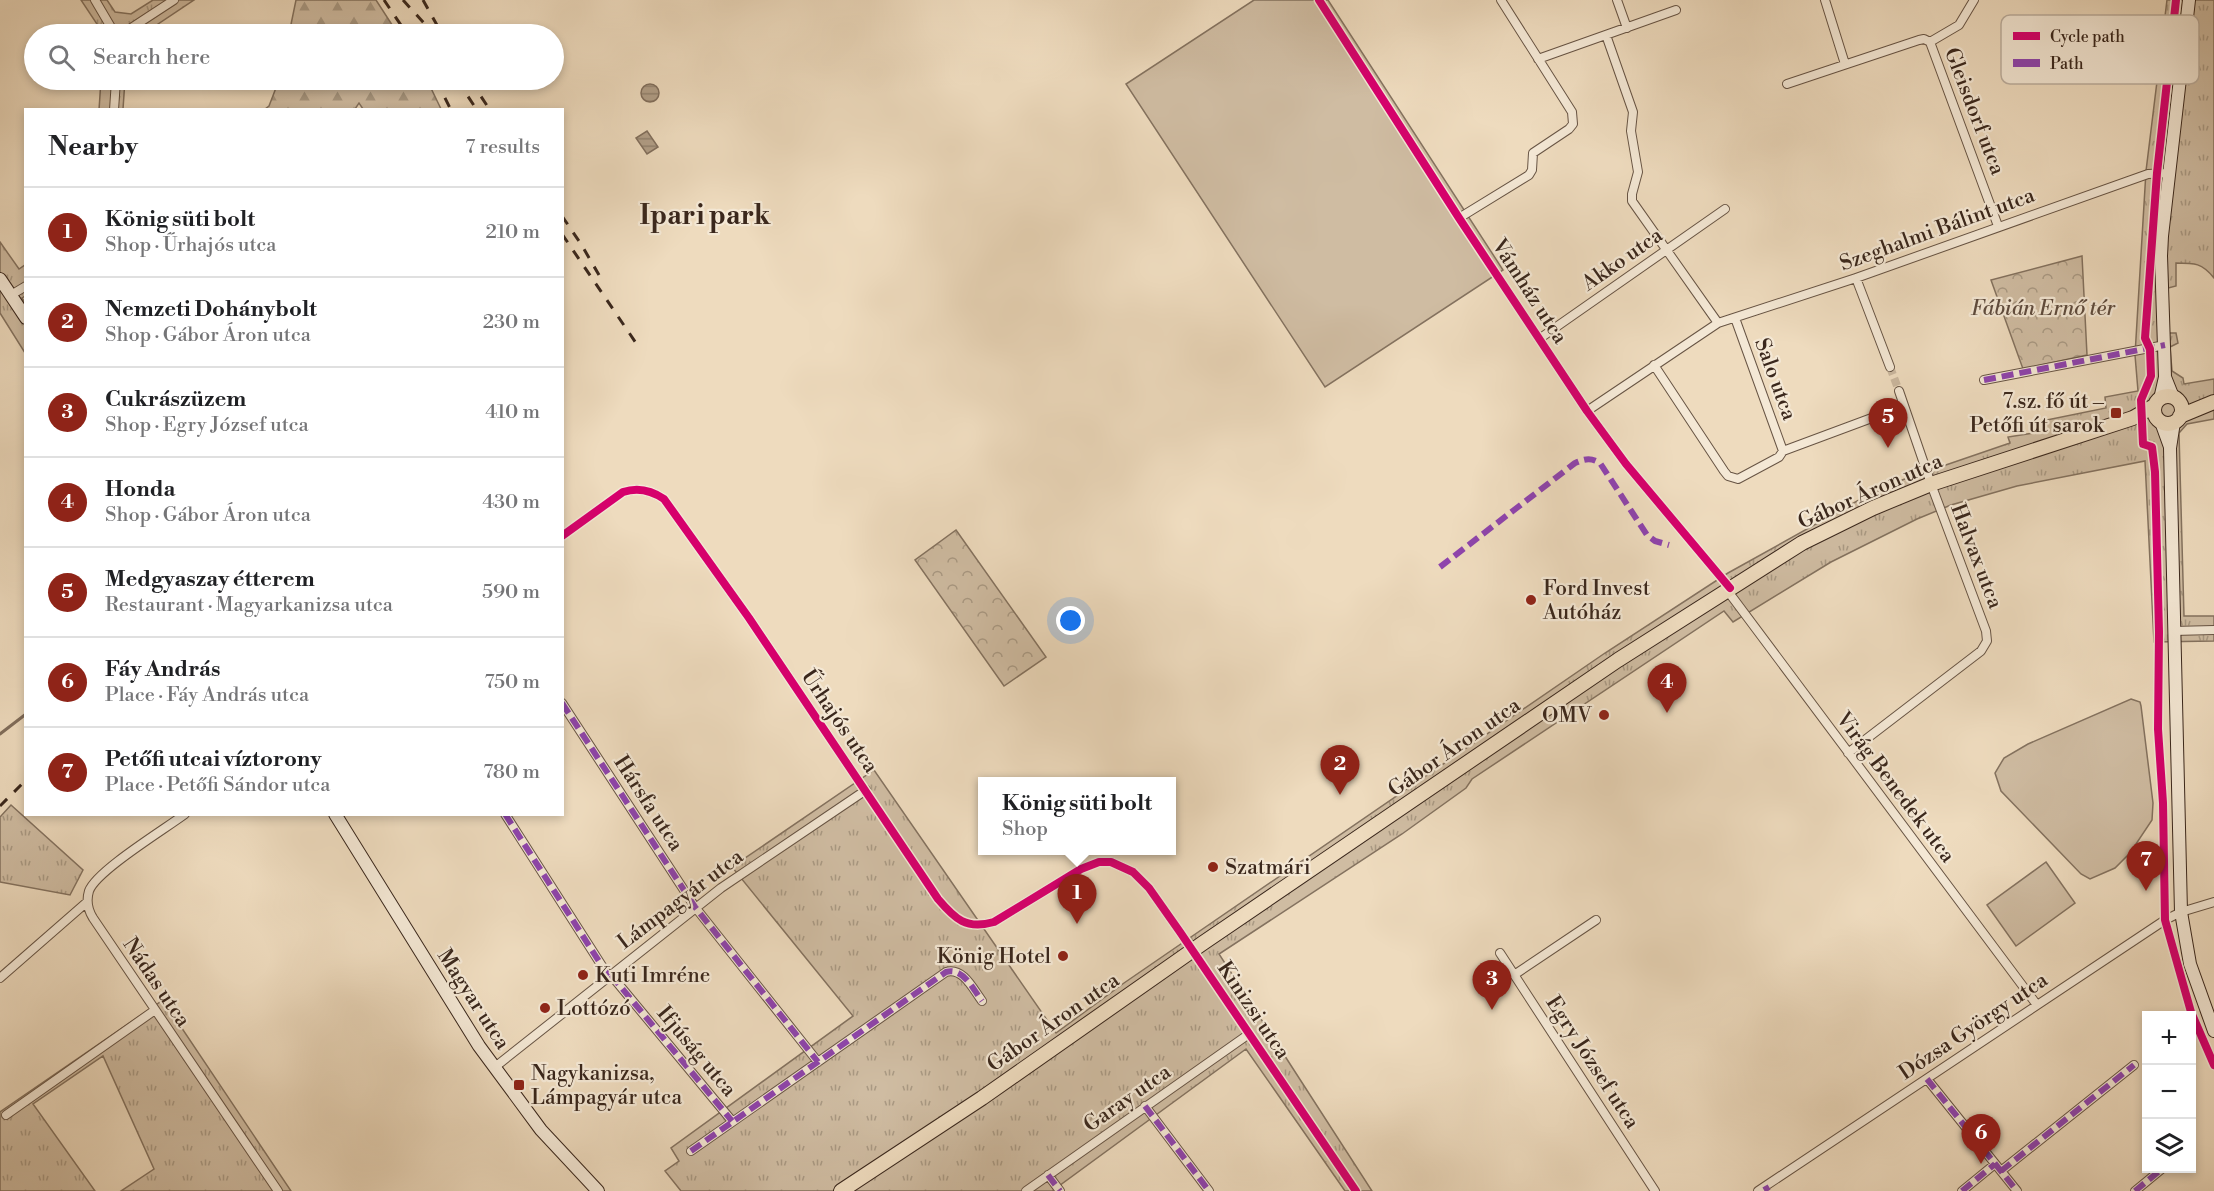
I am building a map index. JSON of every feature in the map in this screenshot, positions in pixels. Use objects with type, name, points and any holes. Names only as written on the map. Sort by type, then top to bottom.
[{"type":"main road","points":[[2187,15],[2189,0]]},
{"type":"main road","points":[[2179,84],[2161,256],[2170,448],[2181,912],[2190,964],[2214,1031]]},
{"type":"main road","points":[[0,279],[24,315]]},
{"type":"main road","name":"Gábor Áron utca","points":[[841,1191],[982,1098],[1192,950],[1618,660],[1802,543],[1873,508],[1931,484],[2133,418],[2209,403]]},
{"type":"main road","name":"Magyar utca","points":[[336,816],[470,1032],[541,1130],[598,1191]]},
{"type":"street","points":[[95,0],[109,24]]},
{"type":"street","points":[[137,24],[174,0]]},
{"type":"street","name":"Vámház utca","points":[[1319,0],[1459,218],[1587,411],[1626,464],[1729,589]]},
{"type":"street","points":[[1459,218],[1529,175],[1532,169],[1533,153],[1573,124],[1572,112],[1501,0]]},
{"type":"street","points":[[1617,0],[1627,28]]},
{"type":"street","points":[[1825,0],[1845,64]]},
{"type":"street","name":"Gleisdorf utca","points":[[1930,42],[1959,25],[1974,0]]},
{"type":"street","points":[[1538,59],[1676,10]]},
{"type":"street","points":[[1587,411],[1718,322],[1632,201],[1631,196],[1638,172],[1631,130],[1633,112],[1606,35]]},
{"type":"street","name":"Gleisdorf utca","points":[[1787,84],[1919,40],[1924,39],[1930,42],[1998,225]]},
{"type":"street","points":[[114,108],[115,90]]},
{"type":"street","name":"Szeghalmi Bálint utca","points":[[1718,322],[1856,278],[1998,225],[2148,174],[2169,173]]},
{"type":"street","name":"Akko utca","points":[[1539,339],[1725,209]]},
{"type":"street","points":[[1856,278],[1890,367]]},
{"type":"street","points":[[11,295],[24,287]]},
{"type":"street","name":"Salo utca","points":[[1735,318],[1783,451]]},
{"type":"street","points":[[1984,380],[2164,345]]},
{"type":"street","points":[[1654,365],[1728,476],[1738,479],[1779,457],[1783,451],[1904,406]]},
{"type":"street","name":"Halvax utca","points":[[1848,753],[1982,651],[1987,641],[1986,632],[1899,391]]},
{"type":"street","name":"Űrhajós utca","points":[[564,535],[623,492],[645,490],[664,499],[749,618],[938,899],[951,914],[972,926],[994,922],[1081,869],[1102,861],[1111,862]]},
{"type":"street","name":"Virág Benedek utca","points":[[1729,589],[1848,753],[2037,1005]]},
{"type":"street","points":[[2173,631],[2214,630]]},
{"type":"street","name":"Hársfa utca","points":[[564,706],[695,908],[818,1062]]},
{"type":"street","name":"Lámpagyár utca","points":[[495,1067],[695,908],[866,790]]},
{"type":"street","points":[[0,978],[87,902],[89,890],[100,875],[182,816]]},
{"type":"street","name":"Ifjúság utca","points":[[506,816],[610,976],[732,1121]]},
{"type":"street","name":"Kinizsi utca","points":[[1111,862],[1128,869],[1145,883],[1356,1191]]},
{"type":"street","name":"Nádas utca","points":[[87,902],[93,918],[278,1191]]},
{"type":"street","name":"Dózsa György utca","points":[[1764,1189],[2037,1005],[2181,912],[2214,902]]},
{"type":"street","points":[[1514,975],[1596,920]]},
{"type":"street","name":"Egry József utca","points":[[1500,953],[1655,1191]]},
{"type":"street","points":[[691,1150],[946,972],[954,970],[960,974],[981,1001]]},
{"type":"street","points":[[6,1115],[155,1010]]},
{"type":"street","name":"Garay utca","points":[[1026,1191],[1249,1035]]},
{"type":"street","points":[[1962,1191],[1998,1168],[2134,1065]]},
{"type":"street","points":[[1927,1079],[2017,1191]]},
{"type":"street","points":[[1145,1106],[1209,1191]]},
{"type":"street","points":[[2135,1191],[2157,1173]]},
{"type":"street","points":[[1048,1175],[1060,1191]]},
{"type":"green space","points":[[81,0],[107,0],[115,12],[131,14],[153,0],[194,0],[158,24],[97,24]]},
{"type":"green space","points":[[296,0],[376,0],[392,24],[291,24]]},
{"type":"green space","points":[[1254,0],[1328,0],[1503,270],[1325,387],[1126,84]]},
{"type":"green space","points":[[2167,0],[2214,0],[2214,278],[2206,269],[2198,265],[2176,263],[2176,286],[2168,288],[2169,333],[2176,333],[2178,343],[2170,347],[2172,371],[2183,378],[2184,384],[2214,379],[2214,419],[2187,424],[2179,433],[2184,616],[2214,616],[2214,641],[2154,642],[2145,461],[2017,486],[1951,505],[1917,519],[1831,562],[1733,622],[1724,611],[1472,779],[1466,788],[1402,834],[1219,954],[1372,1191],[1345,1191],[1246,1049],[1052,1191],[681,1191],[665,1171],[679,1161],[671,1148],[853,1016],[732,867],[874,770],[1056,1033],[1124,983],[1605,653],[1728,573],[1859,500],[1902,480],[2010,443],[2008,437],[2033,433],[2032,423],[2106,408],[2105,397],[2138,391],[2135,355],[2146,171],[2157,84],[2199,84],[2199,15],[2165,15]]},
{"type":"green space","points":[[100,90],[124,90],[123,108],[99,108]]},
{"type":"green space","points":[[275,90],[432,90],[441,108],[362,108],[359,103],[356,108],[266,108]]},
{"type":"green space","points":[[0,242],[19,269],[24,266],[24,297],[22,298],[24,301],[24,351],[0,313]]},
{"type":"green space","name":"Fábián Ernő tér","points":[[2082,256],[2087,355],[2023,369],[1991,280]]},
{"type":"green space","points":[[956,530],[1046,657],[1004,686],[915,560]]},
{"type":"green space","points":[[2131,699],[2140,702],[2141,706],[2153,803],[2152,820],[2130,853],[2115,868],[2090,879],[2081,874],[2001,791],[1995,773],[2004,758],[2028,744]]},
{"type":"green space","points":[[11,805],[83,870],[70,895],[0,882],[0,817]]},
{"type":"green space","points":[[2046,862],[2075,903],[2016,946],[1987,905]]},
{"type":"green space","points":[[163,1000],[291,1191],[121,1191],[154,1169],[103,1056],[33,1104],[95,1191],[0,1191],[0,1112]]},
{"type":"shaded area","points":[[650,84],[656,87],[659,93],[656,99],[650,102],[644,99],[641,93],[644,87]]},
{"type":"shaded area","points":[[647,131],[658,147],[647,154],[636,138]]},
{"type":"waterway","points":[[0,734],[24,716]]},
{"type":"tunnel","points":[[1890,367],[1899,391]]},
{"type":"railway","points":[[384,0],[400,24]]},
{"type":"railway","points":[[403,0],[425,24]]},
{"type":"railway","points":[[423,0],[436,24]]},
{"type":"railway","points":[[441,90],[450,108]]},
{"type":"railway","points":[[464,90],[476,108]]},
{"type":"railway","points":[[477,90],[489,108]]},
{"type":"railway","points":[[564,219],[599,275]]},
{"type":"railway","points":[[564,237],[636,343]]},
{"type":"railway","points":[[0,806],[24,782]]},
{"type":"marked path","points":[[1984,380],[2165,345]]},
{"type":"marked path","points":[[1440,567],[1575,463],[1588,459],[1600,463],[1647,535],[1655,541],[1669,545]]},
{"type":"marked path","points":[[564,706],[695,907],[818,1062]]},
{"type":"marked path","points":[[506,816],[609,977]]},
{"type":"marked path","points":[[691,1151],[946,972],[952,971],[962,976],[982,1001]]},
{"type":"marked path","points":[[611,975],[732,1121]]},
{"type":"marked path","points":[[2001,1171],[2134,1065]]},
{"type":"marked path","points":[[1927,1079],[2017,1191]]},
{"type":"marked path","points":[[1145,1106],[1209,1191]]},
{"type":"marked path","points":[[1962,1191],[1995,1164]]},
{"type":"marked path","points":[[2135,1191],[2157,1173]]},
{"type":"marked path","points":[[1048,1175],[1060,1191]]},
{"type":"marked path","points":[[1765,1186],[1768,1191]]},
{"type":"cycle path","points":[[1319,0],[1459,218],[1587,411],[1626,464],[1730,588]]},
{"type":"cycle path","points":[[2174,15],[2176,0]]},
{"type":"cycle path","points":[[2167,84],[2157,173],[2145,338],[2150,349],[2151,376],[2141,400],[2143,444],[2152,447],[2155,472],[2159,632],[2158,729],[2163,803],[2165,920],[2191,1012],[2214,1065]]},
{"type":"cycle path","points":[[564,535],[623,492],[644,490],[664,499],[749,618],[938,899],[962,921],[976,925],[994,922],[1081,869],[1099,862],[1111,862],[1133,872],[1149,888],[1180,932],[1356,1191]]},
{"type":"place","name":"7.sz. fő út – Petőfi út sarok","points":[[2116,413]]},
{"type":"place","name":"Medgyaszay étterem","points":[[1888,448]]},
{"type":"place","name":"Ford Invest Autóház","points":[[1531,600]]},
{"type":"place","name":"Honda","points":[[1667,713]]},
{"type":"place","name":"OMV","points":[[1604,715]]},
{"type":"place","name":"Nemzeti Dohánybolt","points":[[1340,795]]},
{"type":"place","name":"Szatmári","points":[[1213,867]]},
{"type":"place","name":"Petőfi utcai víztorony","points":[[2146,891]]},
{"type":"place","name":"König süti bolt","points":[[1077,924]]},
{"type":"place","name":"König Hotel","points":[[1063,956]]},
{"type":"place","name":"Kuti Imréne","points":[[583,975]]},
{"type":"place","name":"Lottózó","points":[[545,1008]]},
{"type":"place","name":"Cukrászüzem","points":[[1492,1010]]},
{"type":"place","name":"Nagykanizsa, Lámpagyár utca","points":[[519,1085]]},
{"type":"place","name":"Fáy András","points":[[1981,1164]]},
{"type":"district","name":"Ipari park","points":[[705,215]]}]
